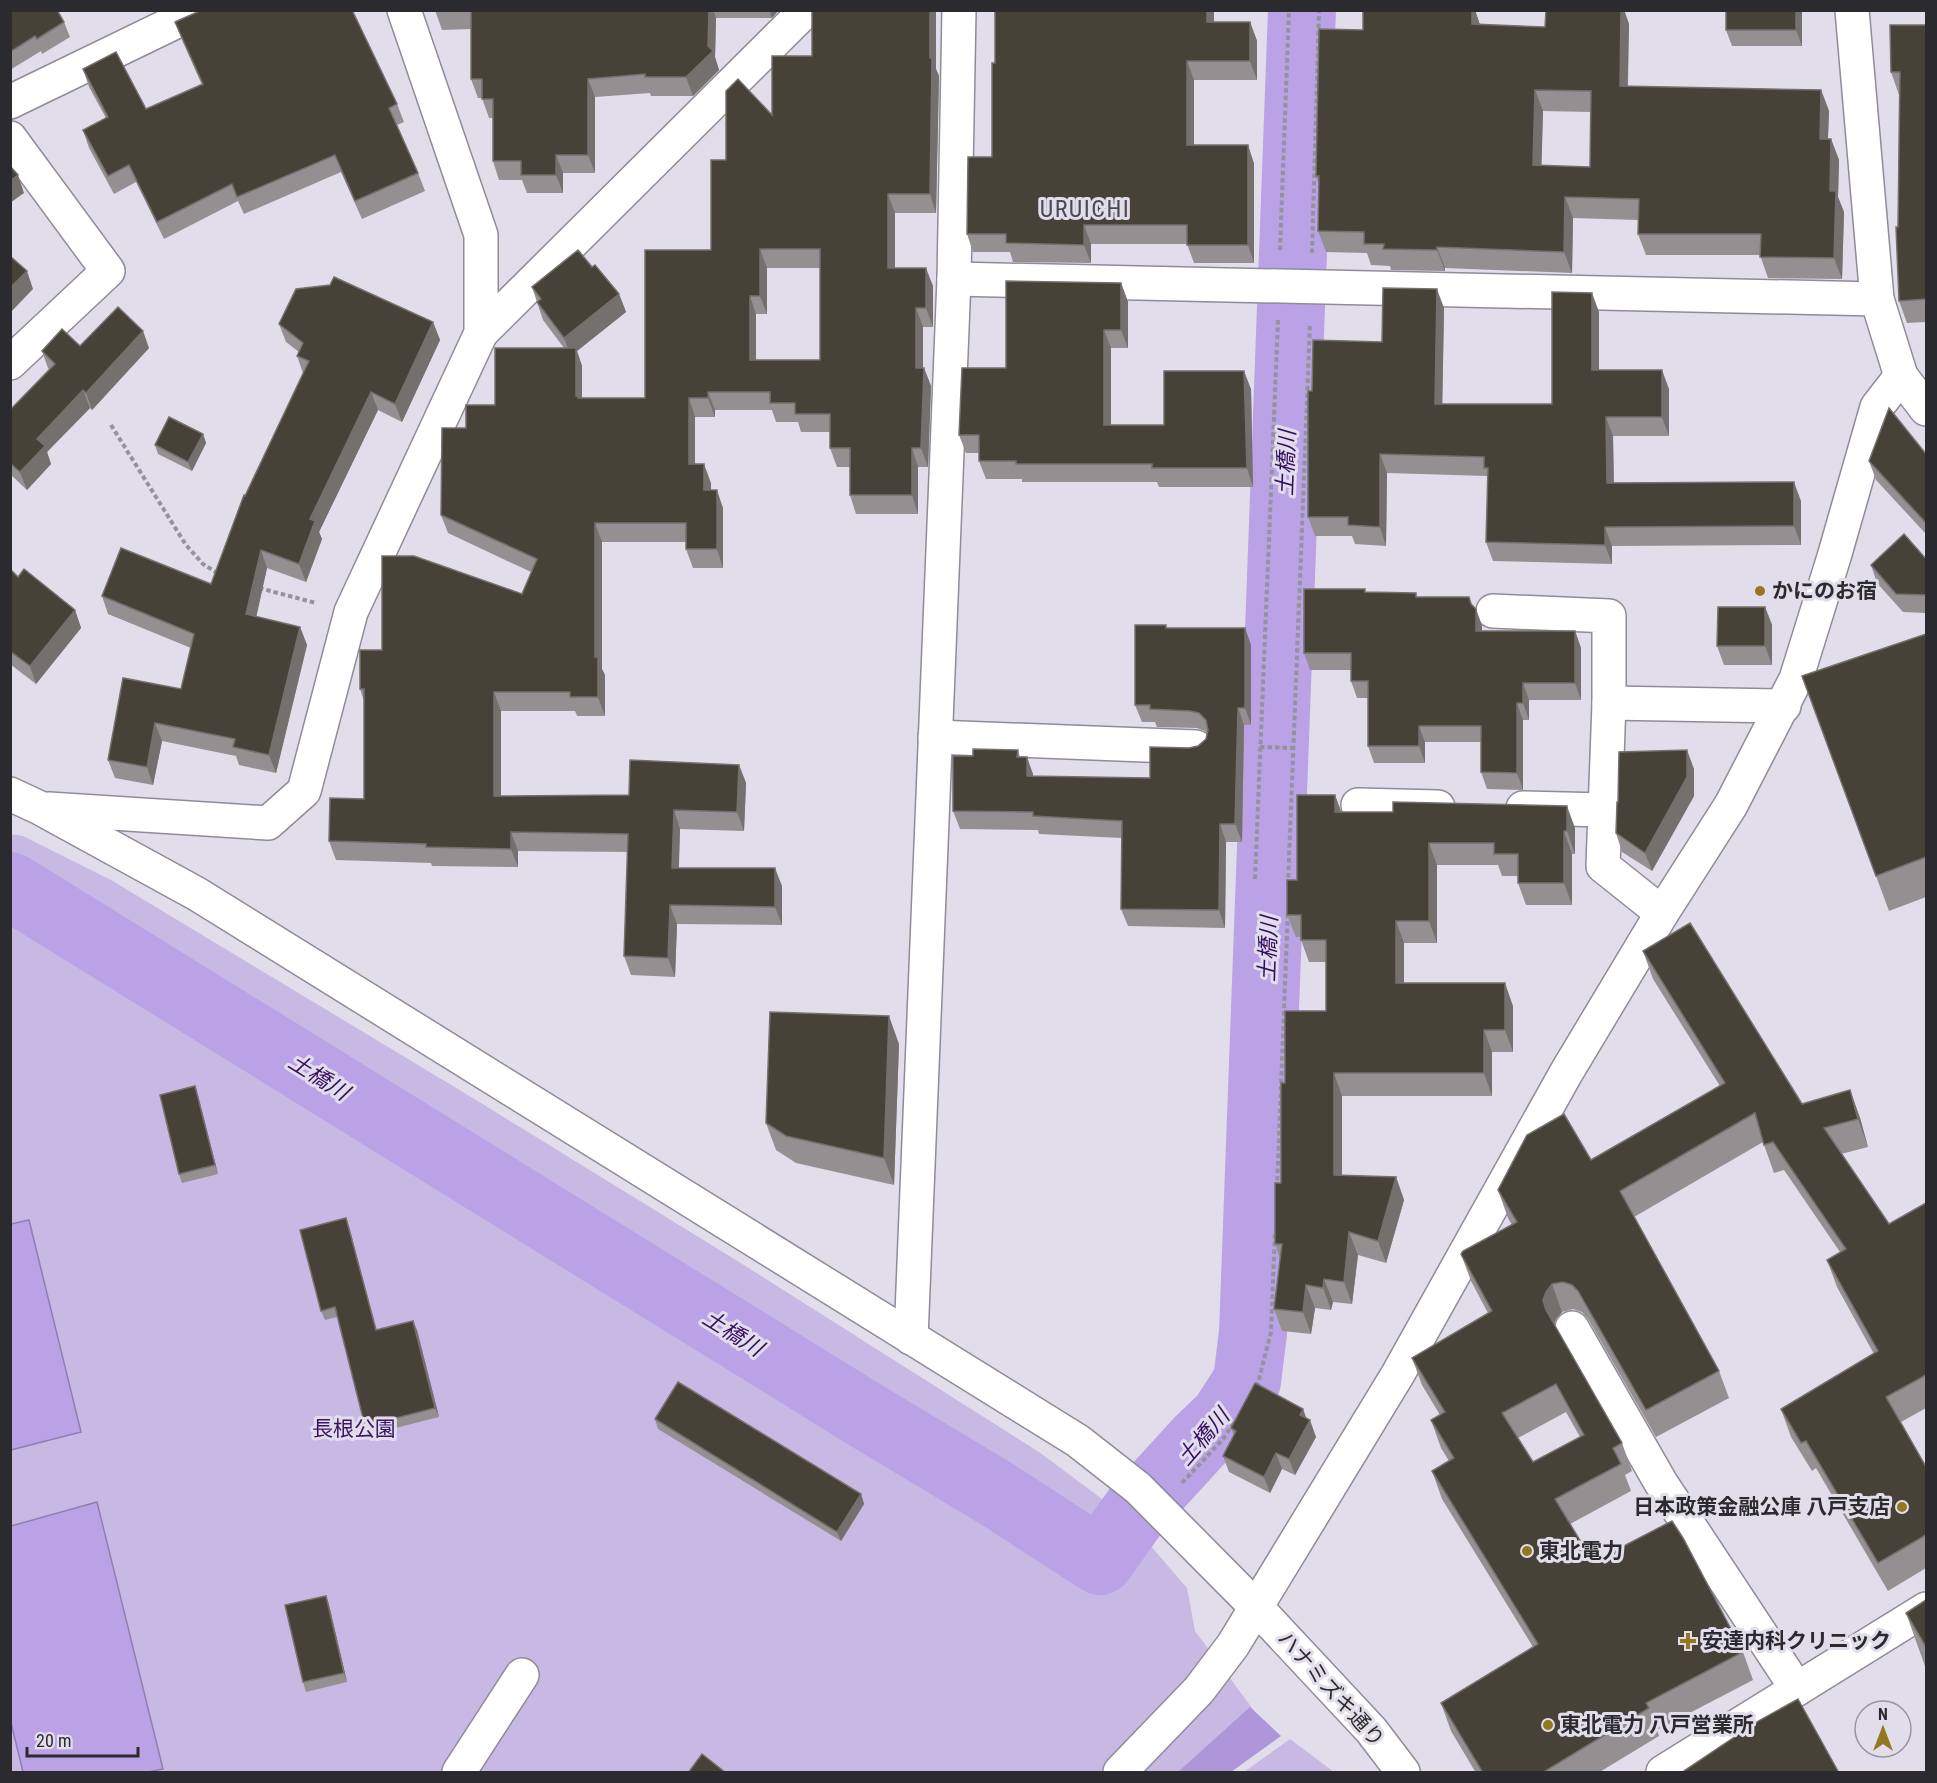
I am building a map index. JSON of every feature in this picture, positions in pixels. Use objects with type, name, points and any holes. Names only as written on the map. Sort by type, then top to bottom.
[{"type":"street","points":[[10,102],[200,10]]},
{"type":"street","points":[[404,10],[482,235],[482,333]]},
{"type":"street","points":[[10,795],[40,808],[267,823],[304,790],[351,612],[482,333],[806,10]]},
{"type":"street","points":[[911,1338],[954,279],[959,10]]},
{"type":"street","points":[[1852,10],[1877,299],[1901,376],[1926,409]]},
{"type":"street","points":[[10,138],[108,272],[10,363]]},
{"type":"street","points":[[954,279],[1877,299]]},
{"type":"street","points":[[1120,1773],[1199,1690],[1233,1645],[1398,1374],[1566,1073],[1662,913],[1731,806],[1796,679],[1877,407],[1901,376]]},
{"type":"street","points":[[1493,611],[1609,616],[1609,703],[1603,866],[1662,913]]},
{"type":"street","points":[[1609,703],[1784,706]]},
{"type":"street","points":[[935,737],[1196,747]]},
{"type":"street","points":[[1358,806],[1464,807]]},
{"type":"street","name":"ハナミズキ通り","points":[[40,808],[207,900],[1078,1441],[1137,1488],[1256,1607],[1371,1730],[1403,1773]]},
{"type":"street","points":[[1499,808],[1605,810]]},
{"type":"street","points":[[1572,1328],[1661,1483],[1797,1689]]},
{"type":"street","points":[[1663,1773],[1926,1609]]},
{"type":"street","points":[[459,1773],[522,1675]]},
{"type":"path","points":[[1255,879],[1289,10]]},
{"type":"path","points":[[1288,891],[1319,10]]},
{"type":"path","points":[[111,425],[186,545],[203,564],[225,578]]},
{"type":"path","points":[[254,587],[351,612]]},
{"type":"path","points":[[1260,747],[1294,748]]},
{"type":"path","points":[[1277,1189],[1288,903]]},
{"type":"path","points":[[1252,1396],[1257,1387],[1271,1332],[1276,1225]]},
{"type":"path","points":[[1182,1483],[1223,1439],[1240,1413]]},
{"type":"green space","name":"長根公園","points":[[10,834],[23,836],[111,880],[739,1262],[1039,1452],[1102,1499],[1136,1529],[1187,1588],[1195,1631],[1255,1712],[1189,1772],[11,1772]]},
{"type":"green space","points":[[1290,1739],[1334,1772],[1244,1772]]},
{"type":"shaded area","points":[[29,1220],[81,1432],[11,1450],[11,1224]]},
{"type":"shaded area","points":[[97,1502],[163,1769],[148,1772],[23,1772],[11,1723],[11,1526]]},
{"type":"shaded area","points":[[1250,1707],[1281,1736],[1231,1772],[1178,1772]]},
{"type":"building","points":[[10,10],[57,10],[64,22],[37,39],[35,36],[10,52]]},
{"type":"building","points":[[202,10],[352,10],[397,104],[389,108],[418,173],[355,201],[335,155],[237,197],[232,184],[157,222],[129,165],[108,176],[83,130],[108,117],[83,69],[116,52],[146,109],[203,84],[175,22]]},
{"type":"building","points":[[435,10],[709,10],[708,46],[713,51],[686,77],[645,77],[645,74],[588,79],[588,155],[556,155],[556,175],[521,175],[521,161],[493,161],[493,99],[482,99],[482,79],[471,79],[471,11]]},
{"type":"building","points":[[812,10],[930,10],[930,58],[932,58],[930,194],[888,194],[888,268],[926,268],[926,308],[916,308],[916,368],[924,368],[921,448],[912,448],[912,495],[850,495],[850,448],[830,448],[830,414],[795,414],[795,403],[770,403],[770,392],[708,392],[708,398],[689,398],[689,464],[704,464],[704,490],[717,490],[717,549],[686,549],[686,523],[595,523],[595,657],[598,657],[598,697],[570,697],[570,692],[494,692],[494,796],[629,795],[630,760],[739,765],[737,812],[674,810],[672,868],[775,868],[775,907],[670,905],[668,958],[624,956],[628,834],[511,832],[511,849],[329,841],[330,798],[364,799],[364,689],[360,689],[360,650],[382,650],[382,556],[414,556],[522,594],[537,559],[441,515],[442,428],[466,428],[466,405],[495,405],[495,348],[576,348],[576,396],[578,398],[645,398],[645,250],[711,250],[711,160],[726,160],[726,91],[738,79],[772,115],[772,56],[812,56]],"holes":[[[760,249],[820,249],[820,360],[750,360],[750,296],[760,296]]]},
{"type":"building","points":[[995,10],[1207,10],[1207,22],[1250,22],[1250,61],[1187,61],[1187,145],[1248,145],[1248,245],[1187,245],[1187,225],[1084,225],[1084,245],[1006,243],[1006,234],[967,234],[968,157],[992,157],[992,63],[995,63]]},
{"type":"building","points":[[1363,10],[1472,10],[1472,24],[1545,27],[1546,10],[1621,10],[1620,86],[1821,90],[1820,139],[1831,139],[1830,191],[1836,191],[1834,258],[1760,257],[1761,234],[1638,234],[1639,199],[1565,197],[1564,252],[1437,247],[1437,250],[1383,249],[1384,244],[1364,244],[1364,232],[1318,231],[1319,176],[1316,176],[1319,29],[1363,30]],"holes":[[[1535,90],[1591,91],[1590,167],[1533,165]]]},
{"type":"building","points":[[1726,10],[1796,10],[1796,30],[1726,30]]},
{"type":"building","points":[[1890,25],[1926,25],[1926,299],[1899,301],[1896,227],[1898,227],[1900,72],[1891,72]]},
{"type":"building","points":[[10,166],[18,175],[10,181]]},
{"type":"building","points":[[578,250],[592,267],[595,265],[619,294],[564,338],[537,302],[541,299],[532,287]]},
{"type":"building","points":[[10,256],[27,271],[10,288]]},
{"type":"building","points":[[334,277],[433,322],[395,404],[371,392],[310,519],[315,521],[299,564],[261,550],[246,614],[300,627],[269,755],[233,747],[235,739],[155,723],[147,767],[108,760],[123,678],[181,689],[194,634],[102,596],[121,548],[211,584],[244,495],[309,361],[297,356],[303,343],[279,324],[296,289],[330,285]]},
{"type":"building","points":[[1006,281],[1121,283],[1121,330],[1104,330],[1104,425],[1164,425],[1164,371],[1244,371],[1247,468],[1152,468],[1152,464],[1016,464],[1016,461],[979,461],[979,435],[959,435],[962,368],[1006,368]]},
{"type":"building","points":[[1383,288],[1437,289],[1435,404],[1552,404],[1552,292],[1592,293],[1592,370],[1662,370],[1662,417],[1606,417],[1607,483],[1794,482],[1794,526],[1605,527],[1605,545],[1486,542],[1488,468],[1484,468],[1484,457],[1380,454],[1380,527],[1348,525],[1348,517],[1308,517],[1308,391],[1312,391],[1313,340],[1382,342]]},
{"type":"building","points":[[118,307],[143,331],[86,393],[83,390],[37,439],[45,446],[20,472],[10,463],[10,410],[55,364],[42,351],[62,329],[80,346]]},
{"type":"building","points":[[1889,408],[1926,454],[1926,523],[1869,461]]},
{"type":"building","points":[[169,417],[203,434],[188,462],[155,445]]},
{"type":"building","points":[[1904,534],[1926,559],[1926,595],[1896,594],[1871,565]]},
{"type":"building","points":[[10,569],[18,577],[24,569],[75,610],[30,666],[10,651]]},
{"type":"building","points":[[1304,589],[1365,589],[1365,592],[1416,593],[1416,597],[1469,597],[1476,609],[1476,631],[1575,631],[1575,683],[1523,683],[1523,703],[1517,703],[1517,773],[1481,772],[1481,726],[1419,726],[1419,746],[1368,746],[1368,681],[1351,681],[1351,653],[1304,653]]},
{"type":"building","points":[[1718,607],[1765,607],[1765,646],[1717,646]]},
{"type":"building","points":[[1135,625],[1166,625],[1166,628],[1245,628],[1245,708],[1238,708],[1235,824],[1220,824],[1219,910],[1121,909],[1122,821],[1033,816],[1033,812],[953,811],[953,756],[973,756],[973,749],[1018,750],[1017,757],[1027,757],[1027,776],[1150,778],[1150,747],[1189,748],[1198,746],[1206,739],[1208,730],[1206,720],[1199,713],[1150,709],[1150,705],[1135,705]]},
{"type":"building","points":[[1926,634],[1926,857],[1876,876],[1802,676]]},
{"type":"building","points":[[1687,750],[1687,777],[1645,853],[1616,833],[1619,752]]},
{"type":"building","points":[[1297,795],[1335,795],[1335,812],[1393,812],[1393,802],[1567,806],[1567,831],[1564,831],[1564,883],[1518,883],[1518,854],[1494,854],[1494,843],[1429,843],[1429,921],[1396,921],[1396,983],[1505,983],[1505,1030],[1484,1030],[1484,1073],[1334,1073],[1334,1175],[1396,1177],[1378,1241],[1349,1232],[1344,1282],[1324,1279],[1323,1288],[1306,1285],[1303,1312],[1274,1309],[1282,1244],[1275,1244],[1275,1183],[1281,1183],[1281,1083],[1285,1083],[1285,1011],[1326,1011],[1326,940],[1301,940],[1301,915],[1287,915],[1287,880],[1297,880]]},
{"type":"building","points":[[1690,923],[1802,1104],[1850,1090],[1858,1119],[1824,1128],[1889,1224],[1926,1203],[1926,1375],[1886,1397],[1926,1467],[1926,1535],[1878,1563],[1806,1441],[1801,1443],[1781,1409],[1878,1351],[1827,1260],[1846,1249],[1773,1142],[1764,1145],[1755,1113],[1620,1191],[1719,1371],[1646,1410],[1578,1291],[1572,1285],[1563,1282],[1552,1284],[1543,1300],[1546,1310],[1622,1443],[1613,1448],[1621,1464],[1555,1499],[1593,1562],[1672,1521],[1743,1652],[1646,1703],[1649,1708],[1542,1773],[1483,1773],[1441,1703],[1538,1644],[1432,1471],[1454,1458],[1431,1420],[1445,1412],[1412,1358],[1492,1311],[1461,1254],[1517,1222],[1498,1190],[1527,1135],[1564,1114],[1591,1160],[1725,1083],[1643,951]],"holes":[[[1556,1384],[1584,1435],[1533,1462],[1502,1413]]]},
{"type":"building","points":[[770,1012],[889,1016],[884,1158],[786,1136],[766,1123]]},
{"type":"building","points":[[195,1086],[215,1165],[179,1174],[160,1095]]},
{"type":"building","points":[[346,1218],[376,1330],[413,1321],[435,1408],[365,1426],[335,1307],[321,1311],[300,1230]]},
{"type":"building","points":[[678,1382],[861,1494],[837,1532],[655,1419]]},
{"type":"building","points":[[1255,1383],[1303,1409],[1300,1415],[1310,1420],[1289,1459],[1276,1453],[1264,1477],[1223,1456],[1236,1431],[1231,1428]]},
{"type":"building","points":[[326,1596],[344,1673],[303,1682],[285,1605]]},
{"type":"building","points":[[1926,1600],[1926,1647],[1906,1613]]},
{"type":"building","points":[[1798,1699],[1839,1773],[1684,1773],[1736,1736],[1735,1734]]},
{"type":"building","points":[[702,1754],[726,1773],[688,1773]]},
{"type":"waterway","name":"土橋川","points":[[10,886],[1000,1496],[1100,1561],[1137,1509],[1224,1417],[1247,1381],[1253,1333],[1302,10]]},
{"type":"place","name":"かにのお宿","points":[[1760,591]]},
{"type":"place","name":"日本政策金融公庫 八戸支店","points":[[1902,1507]]},
{"type":"place","name":"東北電力","points":[[1527,1551]]},
{"type":"place","name":"安達内科クリニック","points":[[1688,1641]]},
{"type":"place","name":"東北電力 八戸営業所","points":[[1548,1725]]},
{"type":"district","name":"URUICHI","points":[[1085,209]]}]
